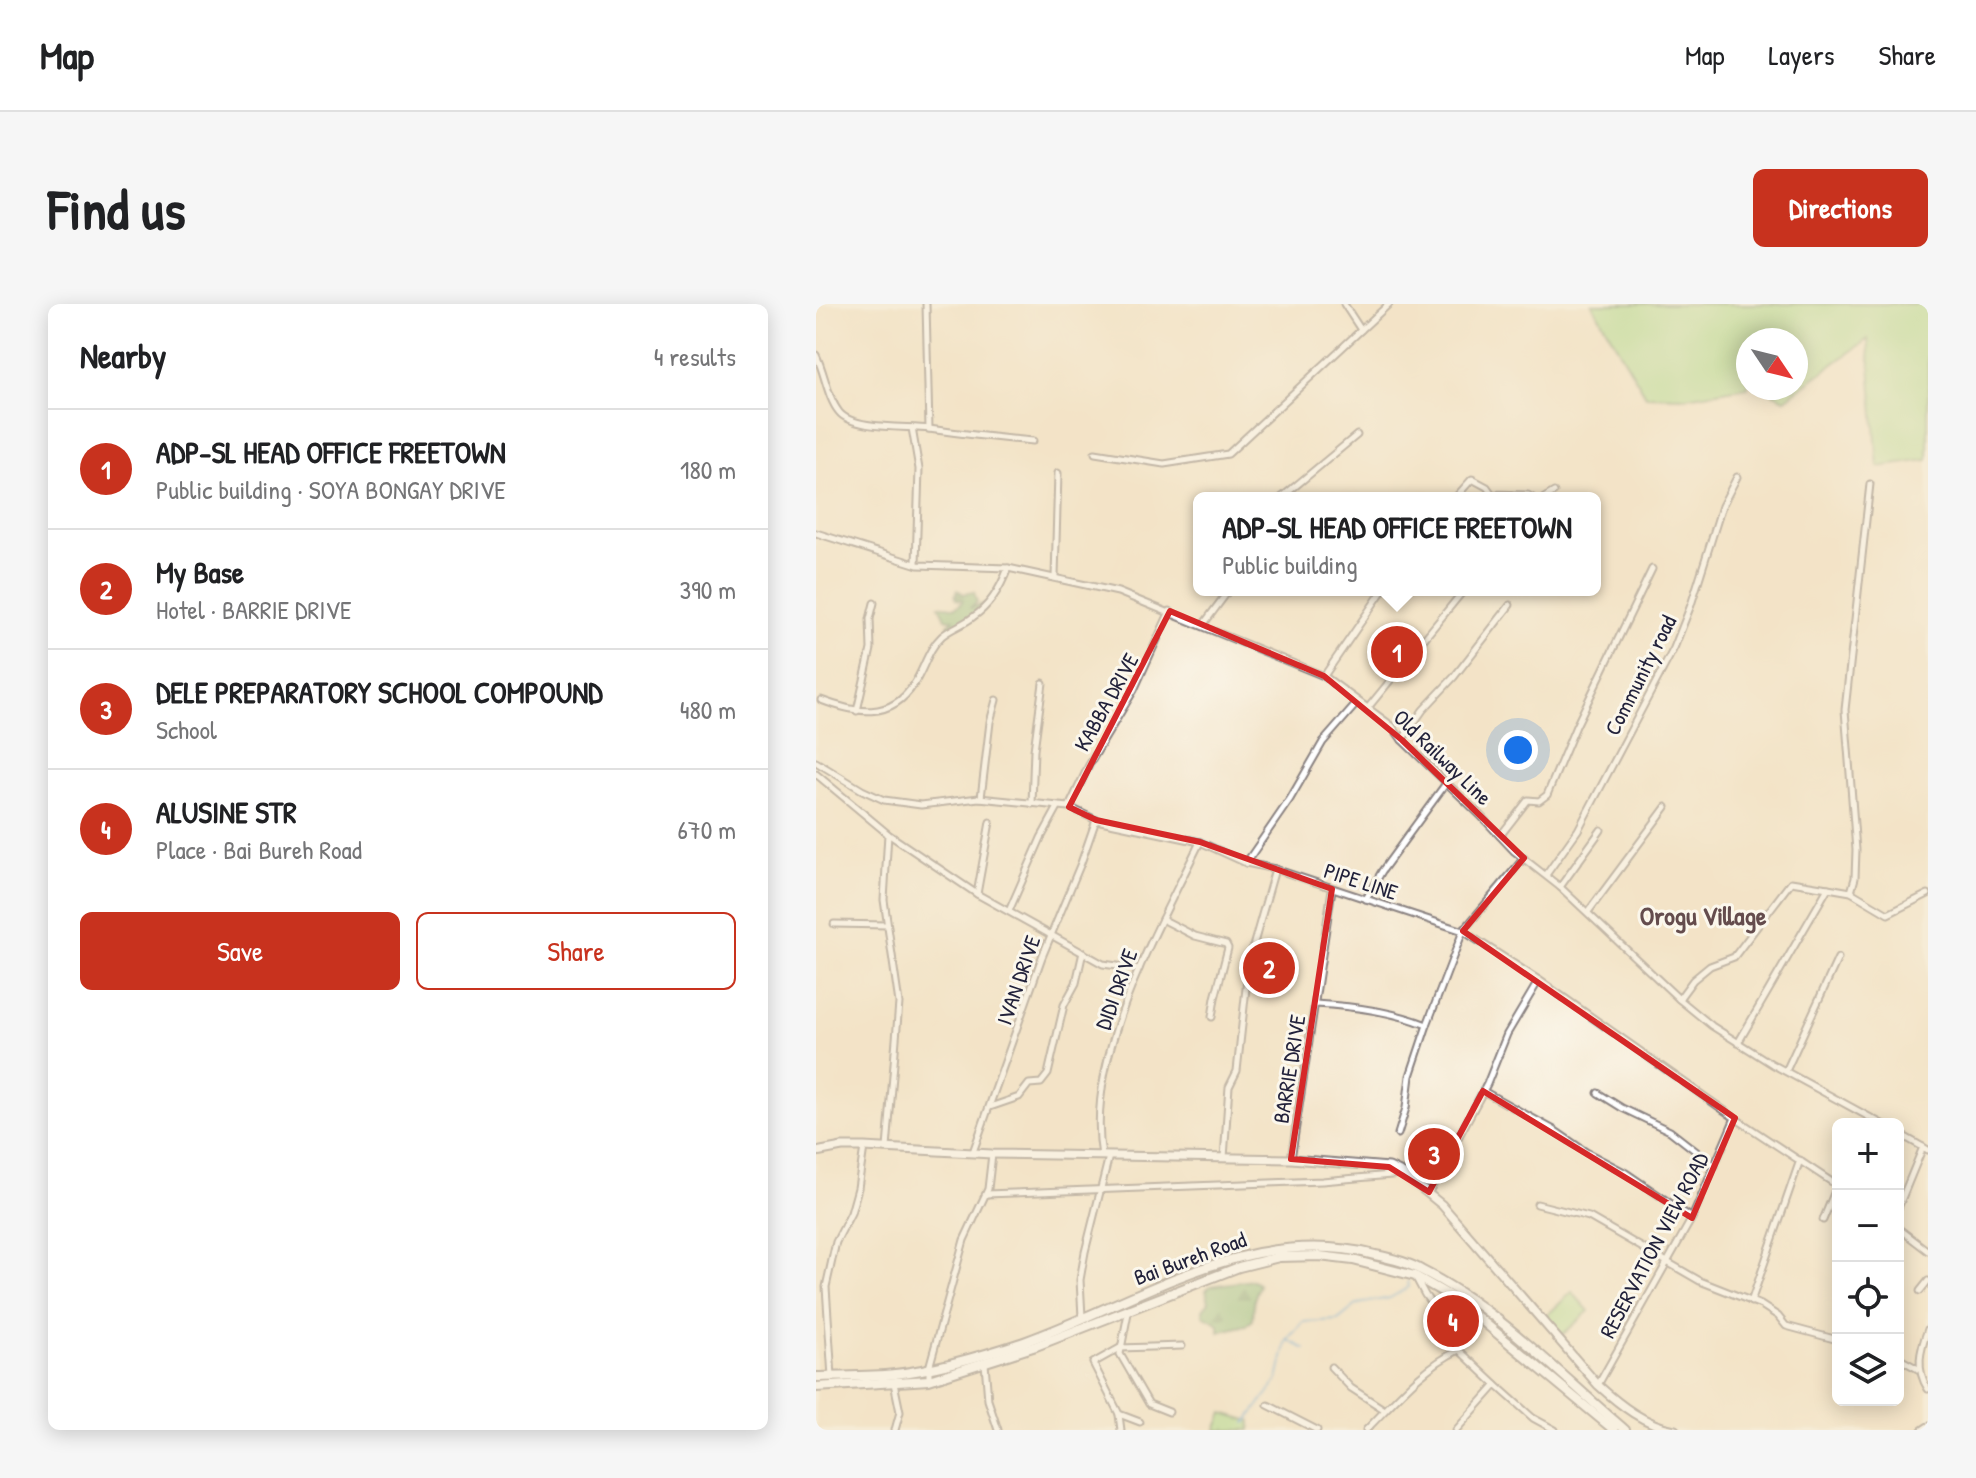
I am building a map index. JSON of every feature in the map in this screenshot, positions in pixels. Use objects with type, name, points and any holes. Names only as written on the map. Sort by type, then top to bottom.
[{"type":"highway","name":"Bai Bureh Road","points":[[816,1377],[895,1374],[929,1368],[1023,1342],[1192,1272],[1275,1248],[1319,1247],[1358,1250],[1418,1268],[1464,1294],[1625,1430]]},
{"type":"highway","name":"Bai Bureh Road","points":[[816,1387],[929,1380],[1036,1346],[1129,1307],[1239,1267],[1279,1257],[1319,1256],[1415,1276],[1457,1300],[1614,1430]]},
{"type":"street","points":[[926,304],[929,429]]},
{"type":"street","points":[[1344,304],[1361,330]]},
{"type":"street","points":[[1095,453],[1164,464],[1228,454],[1389,304]]},
{"type":"street","points":[[816,355],[836,408],[844,417],[863,423],[929,429],[977,438],[1033,441]]},
{"type":"street","points":[[912,428],[919,469],[916,564]]},
{"type":"street","points":[[1288,492],[1357,435]]},
{"type":"street","points":[[1055,577],[1058,473]]},
{"type":"street","name":"Community road","points":[[1546,875],[1578,830],[1674,648],[1722,506],[1737,477]]},
{"type":"street","points":[[1460,492],[1472,479],[1491,492]]},
{"type":"street","points":[[1851,892],[1856,850],[1845,710],[1870,484]]},
{"type":"street","name":"Old Railway Line","points":[[816,533],[916,564],[1008,568],[1118,592],[1324,676],[1392,726],[1402,740],[1500,836],[1712,1026],[1865,1118]]},
{"type":"street","points":[[821,700],[857,711],[874,712],[903,697],[915,683],[940,638],[973,617],[989,602],[1001,586],[1008,568]]},
{"type":"street","points":[[1500,836],[1528,800],[1539,801],[1547,795],[1576,726],[1652,569]]},
{"type":"street","points":[[1203,625],[1225,596]]},
{"type":"street","points":[[1324,676],[1379,596]]},
{"type":"street","points":[[1367,709],[1459,596]]},
{"type":"street","points":[[857,711],[871,649],[870,619],[874,603]]},
{"type":"street","points":[[1402,740],[1510,605]]},
{"type":"street","name":"KABBA DRIVE","points":[[1069,807],[1089,765],[1134,690],[1170,611]]},
{"type":"street","points":[[1032,804],[1034,750],[1043,683]]},
{"type":"street","points":[[981,798],[990,722],[996,700]]},
{"type":"street","points":[[1246,863],[1290,799],[1323,742],[1358,702]]},
{"type":"street","name":"PIPE LINE","points":[[816,762],[884,800],[921,805],[981,798],[1069,807],[1096,820],[1200,842],[1246,863],[1275,869],[1463,931],[1832,1182]]},
{"type":"street","points":[[816,774],[888,834],[977,894],[1103,964],[1139,969]]},
{"type":"street","points":[[1366,899],[1382,871],[1447,782]]},
{"type":"street","points":[[1009,911],[1058,807]]},
{"type":"street","points":[[1587,912],[1666,807]]},
{"type":"street","name":"IVAN DRIVE","points":[[973,1152],[1051,934],[1096,820]]},
{"type":"street","points":[[977,894],[990,822]]},
{"type":"street","points":[[1560,887],[1601,830]]},
{"type":"street","points":[[887,1148],[899,1003],[887,925],[884,877],[888,834]]},
{"type":"street","name":"DIDI DRIVE","points":[[1105,1156],[1099,1110],[1104,1080],[1139,969],[1200,842]]},
{"type":"street","points":[[1398,1134],[1406,1108],[1410,1076],[1463,931],[1524,858]]},
{"type":"street","points":[[1224,1159],[1229,1087],[1237,1071],[1247,979],[1275,869]]},
{"type":"street","points":[[1679,999],[1693,980],[1710,966],[1734,957],[1791,882],[1851,892],[1888,914],[1928,894]]},
{"type":"street","points":[[1738,1043],[1828,888]]},
{"type":"street","name":"BARRIE DRIVE","points":[[1291,1159],[1332,889]]},
{"type":"street","points":[[1162,919],[1195,936],[1226,944],[1228,948],[1212,1017]]},
{"type":"street","points":[[834,924],[887,925]]},
{"type":"street","points":[[990,1107],[1019,1097],[1029,1084],[1041,1083],[1048,1074],[1064,1005],[1076,983],[1083,952]]},
{"type":"street","points":[[1786,1071],[1838,958]]},
{"type":"street","points":[[1429,1192],[1483,1091],[1507,1034],[1539,980]]},
{"type":"street","points":[[1315,1004],[1353,1007],[1427,1025]]},
{"type":"street","points":[[1483,1091],[1626,1173],[1692,1218]]},
{"type":"street","points":[[1598,1093],[1670,1131],[1715,1166]]},
{"type":"street","name":"RESERVATION VIEW ROAD","points":[[1598,1385],[1692,1218],[1735,1118]]},
{"type":"street","points":[[1904,1136],[1926,1147],[1904,1195]]},
{"type":"street","points":[[832,1377],[826,1287],[836,1242],[851,1213],[858,1188],[864,1147]]},
{"type":"street","points":[[816,1152],[864,1147],[992,1154],[1291,1159],[1372,1164],[1404,1174],[1429,1192],[1598,1385],[1620,1405],[1659,1427],[1675,1430]]},
{"type":"street","points":[[929,1380],[929,1368],[964,1240],[986,1194],[992,1154]]},
{"type":"street","points":[[1082,1317],[1080,1280],[1105,1156]]},
{"type":"street","points":[[1751,1302],[1800,1160]]},
{"type":"street","points":[[986,1194],[1322,1181],[1404,1174]]},
{"type":"street","points":[[1823,1220],[1836,1190]]},
{"type":"street","points":[[1537,1204],[1589,1217],[1700,1281],[1778,1316],[1786,1326],[1832,1336]]},
{"type":"street","points":[[1904,1233],[1928,1251]]},
{"type":"street","points":[[1415,1276],[1455,1337],[1459,1350],[1533,1418],[1555,1430]]},
{"type":"street","points":[[1920,1291],[1928,1281]]},
{"type":"street","points":[[1129,1307],[1120,1354],[1149,1404],[1169,1412]]},
{"type":"street","points":[[1918,1369],[1928,1329]]},
{"type":"street","points":[[1121,1430],[1119,1414],[1093,1363],[1120,1348],[1182,1346]]},
{"type":"street","points":[[1366,1430],[1423,1373],[1441,1358],[1459,1350]]},
{"type":"street","points":[[1904,1361],[1918,1369],[1928,1389]]},
{"type":"street","points":[[985,1363],[988,1400],[998,1430]]},
{"type":"street","points":[[1331,1367],[1351,1388],[1385,1410]]},
{"type":"street","points":[[894,1383],[900,1412],[895,1430]]},
{"type":"street","points":[[1456,1430],[1496,1385]]},
{"type":"street","points":[[1268,1405],[1317,1430]]},
{"type":"street","points":[[1119,1414],[1140,1422]]},
{"type":"street","points":[[1922,1430],[1928,1426]]},
{"type":"highlighted area","points":[[1170,611],[1324,676],[1402,740],[1524,858],[1463,931],[1735,1118],[1692,1218],[1483,1091],[1429,1192],[1389,1167],[1291,1159],[1332,889],[1200,842],[1096,820],[1069,807]]},
{"type":"green space","points":[[1592,304],[1928,304],[1928,460],[1878,467],[1868,339],[1808,382],[1808,328],[1736,328],[1736,389],[1686,397],[1646,396]]},
{"type":"green space","points":[[958,590],[964,594],[974,592],[977,602],[970,608],[983,604],[974,615],[950,627],[948,625],[954,619],[946,619],[939,606],[958,606],[963,600],[956,599]]},
{"type":"green space","points":[[1253,1280],[1259,1285],[1253,1320],[1219,1332],[1219,1324],[1203,1315],[1203,1309],[1209,1302],[1206,1290],[1210,1286]]},
{"type":"green space","points":[[1572,1292],[1589,1311],[1562,1335],[1545,1317]]},
{"type":"green space","points":[[1223,1413],[1251,1421],[1250,1430],[1216,1430]]},
{"type":"waterway","points":[[1246,1423],[1278,1380],[1287,1340],[1303,1322],[1338,1320],[1358,1304],[1390,1298],[1409,1287],[1408,1281]]},
{"type":"waterway","points":[[1288,1340],[1305,1349]]},
{"type":"place","name":"ADP-SL HEAD OFFICE FREETOWN","points":[[1397,652]]},
{"type":"place","name":"My Base","points":[[1269,968]]},
{"type":"place","name":"DELE PREPARATORY SCHOOL COMPOUND","points":[[1434,1154]]},
{"type":"place","name":"ALUSINE STR","points":[[1453,1321]]},
{"type":"district","name":"Orogu Village","points":[[1703,916]]}]
